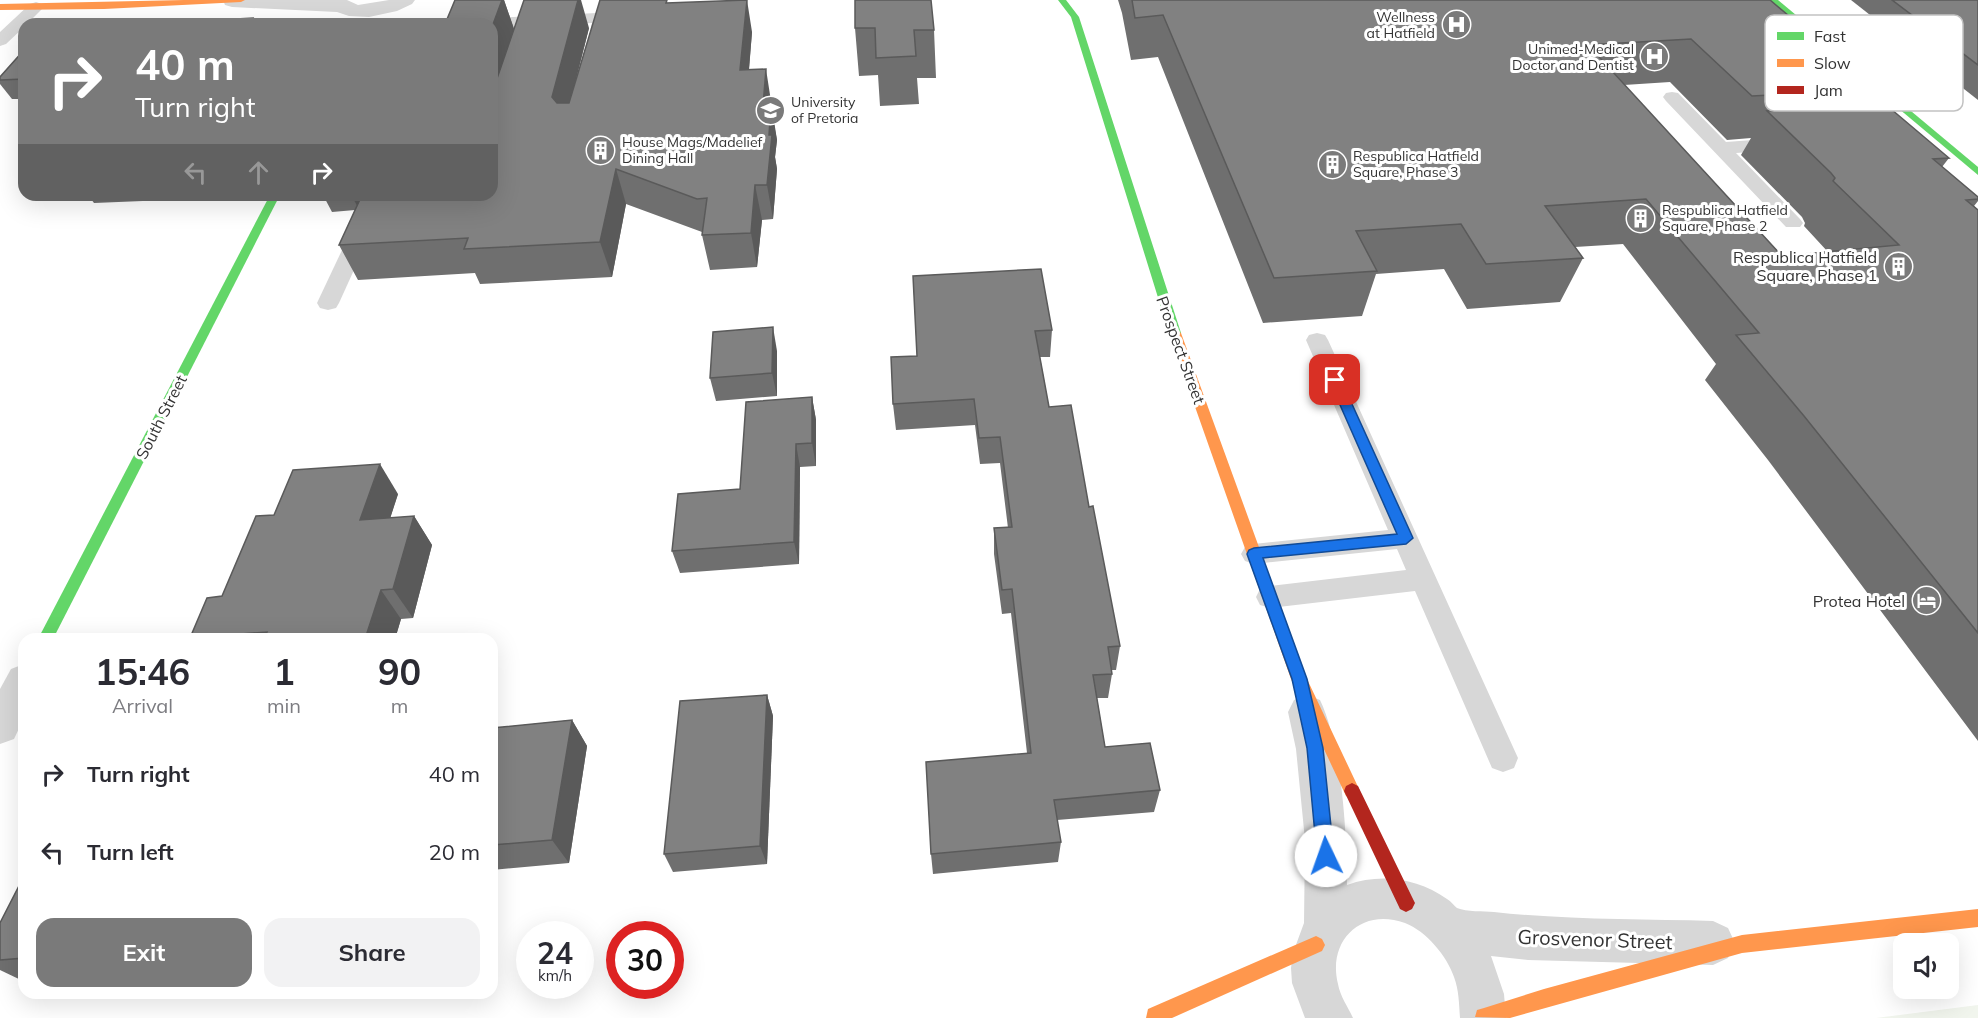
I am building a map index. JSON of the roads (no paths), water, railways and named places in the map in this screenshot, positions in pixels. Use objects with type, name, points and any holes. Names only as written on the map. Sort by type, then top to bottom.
[{"type":"street","name":"Prospect Street","points":[[1062,0],[1076,8],[1164,300],[1299,679],[1406,903]]},
{"type":"street","points":[[1773,0],[1791,15]]},
{"type":"street","points":[[0,7],[237,1],[363,11],[403,2]]},
{"type":"street","points":[[384,18],[403,2]]},
{"type":"street","points":[[1905,111],[1978,172]]},
{"type":"street","name":"South Street","points":[[48,633],[272,201]]},
{"type":"street","name":"Prospect Street","points":[[1299,679],[1315,748],[1326,840],[1321,935],[1314,969],[1318,996],[1330,1018]]},
{"type":"street","points":[[0,727],[18,692]]},
{"type":"street","points":[[1154,1017],[1321,935],[1342,909],[1362,901],[1384,899],[1406,903],[1428,913],[1449,928],[1466,949],[1477,971],[1483,994],[1484,1018]]},
{"type":"street","name":"Grosvenor Street","points":[[1449,928],[1528,938],[1742,944],[1978,918]]},
{"type":"street","name":"Grosvenor Street","points":[[1484,1018],[1544,998],[1742,944]]},
{"type":"lane","points":[[24,18],[36,7]]},
{"type":"lane","points":[[498,23],[597,18],[601,21],[590,65]]},
{"type":"lane","points":[[520,43],[527,21]]},
{"type":"lane","points":[[0,41],[18,24]]},
{"type":"lane","points":[[1672,97],[1793,223]]},
{"type":"lane","points":[[1910,136],[1933,135]]},
{"type":"lane","points":[[1720,148],[1803,143]]},
{"type":"lane","points":[[328,303],[375,201]]},
{"type":"lane","points":[[1317,340],[1503,758]]},
{"type":"lane","points":[[1254,554],[1406,538]]},
{"type":"lane","points":[[1270,597],[1424,579]]},
{"type":"place","name":"Wellness at Hatfield","points":[[1456,25]]},
{"type":"place","name":"Unimed-Medical Doctor and Dentist","points":[[1655,57]]},
{"type":"place","name":"University of Pretoria","points":[[770,110]]},
{"type":"place","name":"House Mags/Madelief Dining Hall","points":[[601,150]]},
{"type":"place","name":"Respublica Hatfield Square, Phase 3","points":[[1332,164]]},
{"type":"place","name":"Respublica Hatfield Square, Phase 2","points":[[1641,218]]},
{"type":"place","name":"Respublica Hatfield Square, Phase 1","points":[[1898,266]]},
{"type":"place","name":"Protea Hotel","points":[[1926,601]]}]
